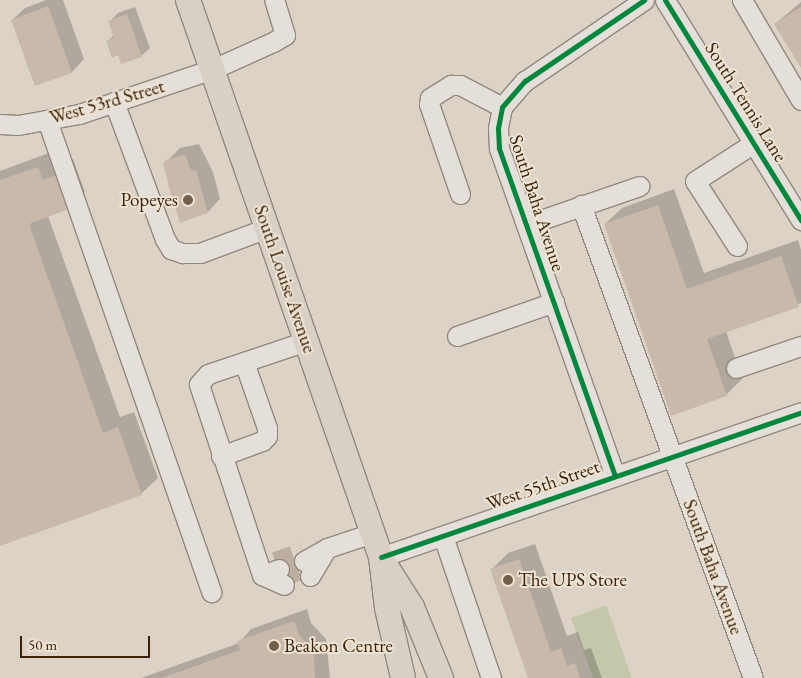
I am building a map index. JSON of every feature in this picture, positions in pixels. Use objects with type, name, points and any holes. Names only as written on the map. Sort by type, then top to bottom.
[{"type":"main road","name":"South Louise Avenue","points":[[188,0],[381,558],[387,608],[403,678]]},
{"type":"main road","name":"South Louise Avenue","points":[[381,558],[412,607],[441,678]]},
{"type":"street","name":"West 53rd Street","points":[[0,124],[47,120],[114,102],[212,69],[284,35],[274,0]]},
{"type":"street","points":[[460,194],[429,104],[430,98],[436,92],[460,85],[502,108],[525,81],[547,64],[644,0]]},
{"type":"street","name":"South Tennis Lane","points":[[666,0],[754,144],[794,193],[801,220]]},
{"type":"street","points":[[742,0],[801,100]]},
{"type":"street","points":[[114,102],[165,239],[171,249],[182,253],[200,253],[267,228]]},
{"type":"street","name":"South Baha Avenue","points":[[502,108],[498,128],[499,148],[615,476]]},
{"type":"street","points":[[47,120],[211,592]]},
{"type":"street","points":[[737,246],[695,181],[754,144]]},
{"type":"street","points":[[526,224],[639,186]]},
{"type":"street","name":"South Baha Avenue","points":[[581,205],[662,434],[674,457],[753,678]]},
{"type":"street","points":[[457,336],[554,302]]},
{"type":"street","points":[[276,573],[221,456],[199,384],[208,374],[306,341]]},
{"type":"street","points":[[736,368],[801,346]]},
{"type":"street","points":[[221,456],[262,441],[267,436],[267,428],[244,362]]},
{"type":"street","name":"West 55th Street","points":[[381,558],[801,412]]},
{"type":"street","points":[[305,564],[327,548],[372,532]]},
{"type":"street","points":[[443,536],[491,678]]},
{"type":"green space","points":[[606,605],[632,678],[593,678],[571,618]]},
{"type":"building","points":[[48,6],[72,73],[35,86],[11,20]]},
{"type":"building","points":[[801,7],[801,68],[774,24]]},
{"type":"building","points":[[127,14],[142,57],[121,64],[118,55],[112,58],[106,41],[114,38],[108,21]]},
{"type":"building","name":"Popeyes","points":[[182,155],[186,156],[191,171],[196,170],[208,213],[180,223],[163,164],[166,160]]},
{"type":"building","points":[[38,167],[43,180],[57,175],[69,209],[29,224],[103,433],[118,427],[142,495],[0,546],[0,180]]},
{"type":"building","points":[[658,205],[687,289],[781,256],[799,307],[707,339],[727,396],[671,416],[604,224]]},
{"type":"building","points":[[519,559],[551,652],[561,648],[567,666],[575,663],[580,678],[528,678],[490,569]]},
{"type":"building","name":"Beakon Centre","points":[[294,621],[299,635],[314,651],[315,678],[162,678],[240,650],[237,641]]},
{"type":"tunnel","points":[[275,561],[301,552]]},
{"type":"tunnel","points":[[281,577],[307,568]]},
{"type":"cycle path","points":[[615,476],[499,148],[498,128],[502,107],[525,81],[644,0]]},
{"type":"cycle path","points":[[665,0],[801,220]]},
{"type":"cycle path","points":[[381,557],[801,412]]},
{"type":"place","name":"Popeyes","points":[[188,200]]},
{"type":"place","name":"The UPS Store","points":[[508,580]]},
{"type":"place","name":"Beakon Centre","points":[[274,646]]}]
